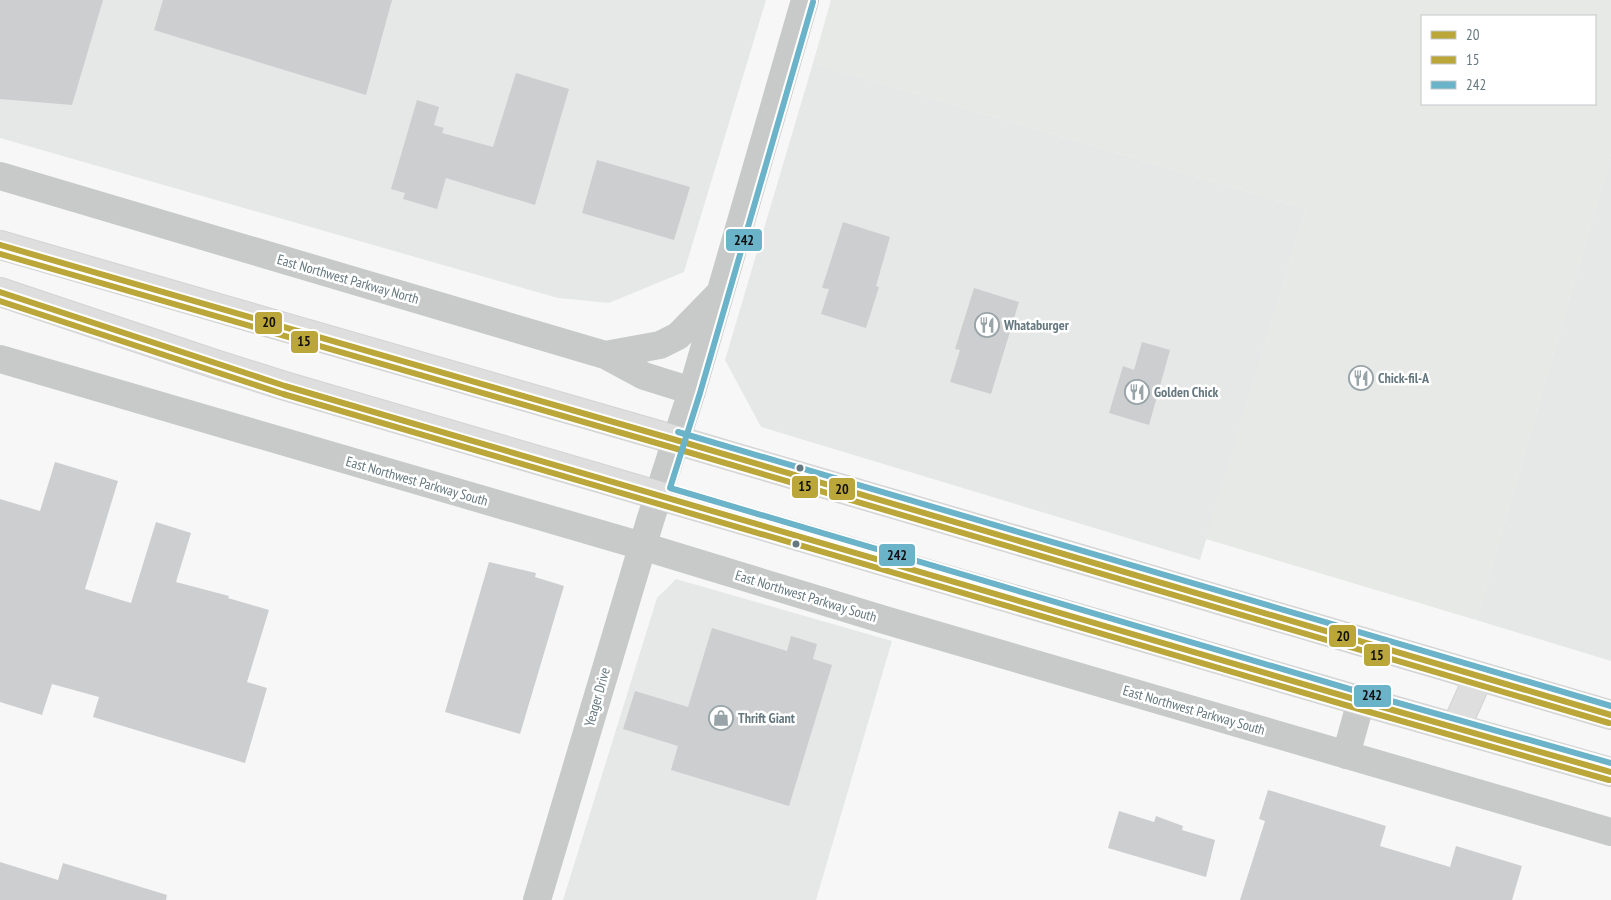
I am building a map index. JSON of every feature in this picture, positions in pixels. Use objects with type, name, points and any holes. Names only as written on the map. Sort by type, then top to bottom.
[{"type":"main road","points":[[0,245],[676,440],[1611,715]]},
{"type":"main road","points":[[0,292],[215,364],[1611,772]]},
{"type":"main road","points":[[1456,727],[1479,676]]},
{"type":"street","name":"Yeager Drive","points":[[537,900],[642,546],[692,391],[805,0]]},
{"type":"street","name":"East Northwest Parkway North","points":[[0,176],[605,354],[644,376],[692,391]]},
{"type":"street","points":[[605,354],[660,345],[678,336],[720,292]]},
{"type":"street","name":"East Northwest Parkway South","points":[[0,359],[1611,832]]},
{"type":"street","points":[[1346,755],[1361,700]]},
{"type":"shaded area","points":[[0,0],[766,0],[684,272],[609,303],[558,298],[0,138]]},
{"type":"shaded area","points":[[831,0],[1611,0],[1611,154],[1476,620],[1206,539],[1306,209],[813,63]]},
{"type":"shaded area","points":[[813,63],[1306,209],[1200,560],[761,427],[725,360]]},
{"type":"shaded area","points":[[1611,154],[1611,661],[1476,620]]},
{"type":"shaded area","points":[[676,579],[892,641],[816,900],[563,900],[657,598]]},
{"type":"building","points":[[0,0],[103,0],[72,105],[0,99]]},
{"type":"building","points":[[163,0],[392,0],[366,95],[154,30]]},
{"type":"building","points":[[516,73],[569,89],[535,205],[446,178],[437,209],[403,199],[405,193],[391,189],[417,100],[439,107],[434,125],[444,128],[442,133],[493,147]]},
{"type":"building","points":[[597,160],[690,187],[674,240],[582,213]]},
{"type":"building","points":[[843,222],[890,237],[876,286],[879,287],[866,328],[821,314],[829,289],[822,288]]},
{"type":"building","name":"Whataburger","points":[[974,288],[1019,302],[991,394],[950,382],[960,350],[955,349]]},
{"type":"building","name":"Golden Chick","points":[[1142,342],[1170,350],[1149,425],[1109,413],[1123,366],[1134,370]]},
{"type":"building","points":[[55,462],[118,481],[85,589],[131,603],[156,522],[191,533],[176,582],[229,596],[228,598],[269,610],[247,682],[267,688],[245,763],[93,717],[99,697],[52,684],[42,715],[0,702],[0,499],[40,511]]},
{"type":"building","points":[[489,562],[536,573],[535,577],[564,586],[520,734],[445,712]]},
{"type":"building","name":"Thrift Giant","points":[[712,628],[787,651],[791,636],[817,644],[813,659],[832,665],[789,806],[671,770],[678,746],[623,729],[635,691],[688,707]]},
{"type":"building","points":[[1268,790],[1386,826],[1380,846],[1450,867],[1456,846],[1522,866],[1512,900],[1240,900],[1265,821],[1259,819]]},
{"type":"building","points":[[1119,811],[1154,822],[1156,816],[1183,826],[1182,830],[1215,840],[1206,877],[1108,848]]},
{"type":"building","points":[[0,862],[58,880],[63,863],[167,895],[166,900],[0,900]]},
{"type":"transit line","name":"242","points":[[813,2],[700,393],[670,488],[1363,693],[1611,763]]},
{"type":"transit line","name":"20","points":[[0,245],[676,440],[1611,715]]},
{"type":"transit line","name":"15","points":[[0,254],[674,448],[1609,723]]},
{"type":"transit line","name":"20","points":[[0,292],[285,386],[1361,701],[1611,772]]},
{"type":"transit line","name":"15","points":[[0,301],[283,394],[1359,709],[1609,780]]},
{"type":"transit line","name":"242","points":[[678,432],[1611,706]]},
{"type":"place","name":"Whataburger","points":[[987,325]]},
{"type":"place","name":"Chick-fil-A","points":[[1361,378]]},
{"type":"place","name":"Golden Chick","points":[[1137,392]]},
{"type":"place","name":"Thrift Giant","points":[[721,718]]}]
